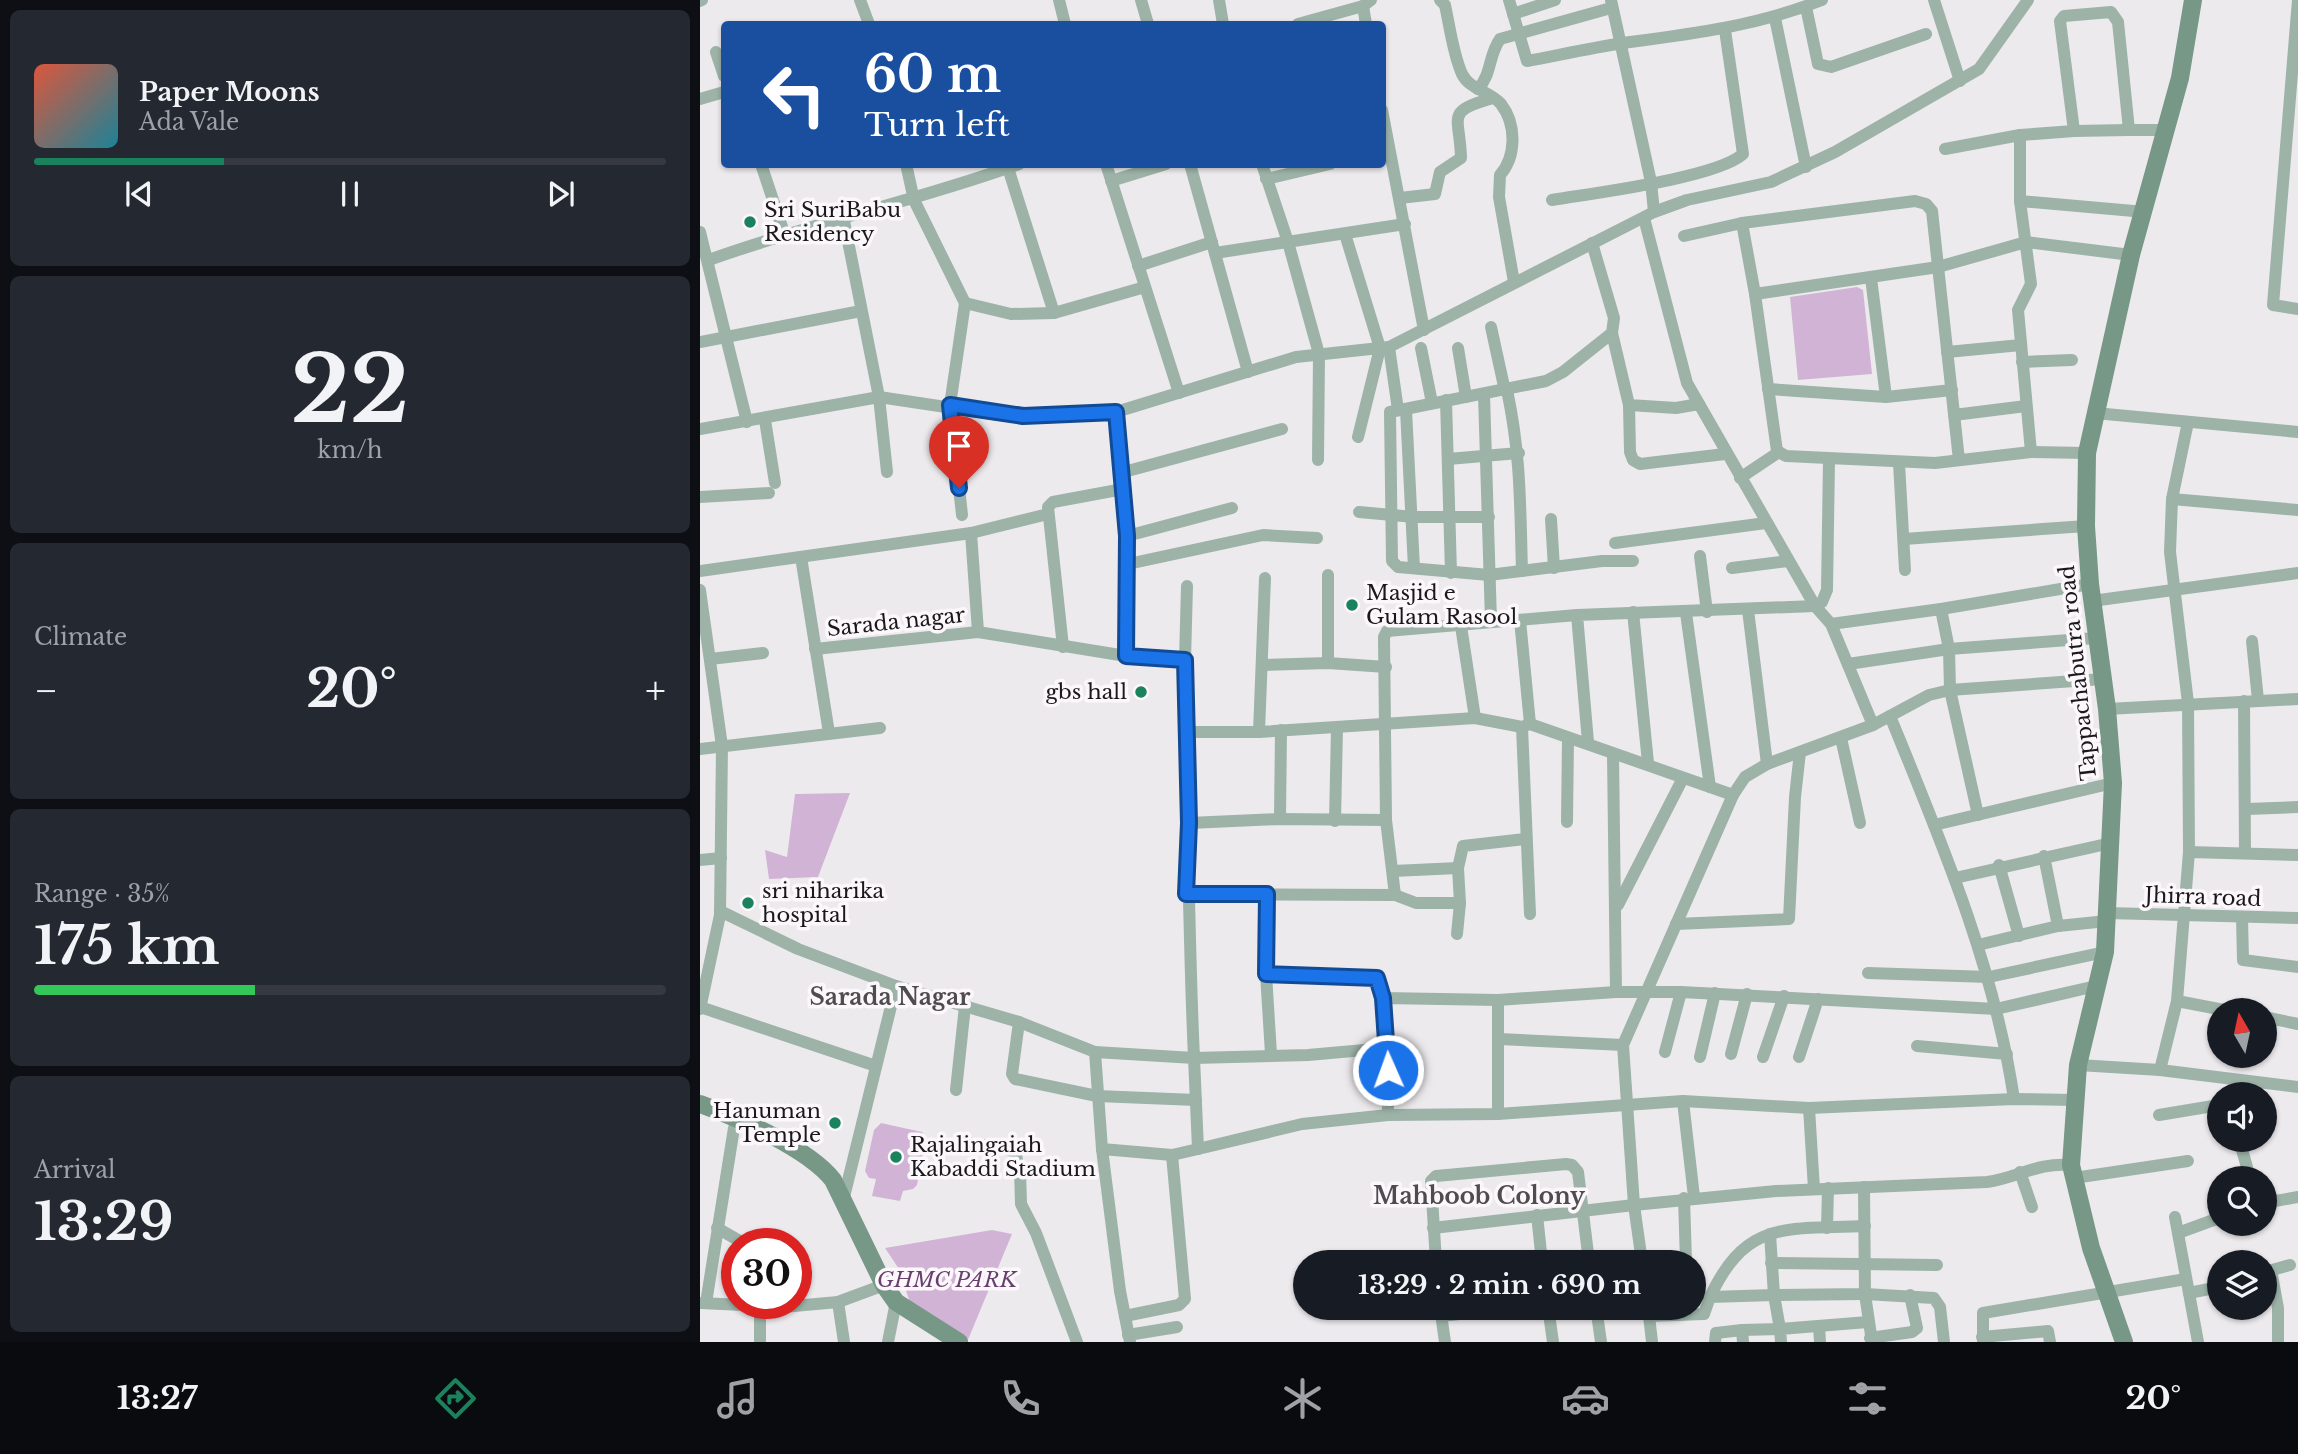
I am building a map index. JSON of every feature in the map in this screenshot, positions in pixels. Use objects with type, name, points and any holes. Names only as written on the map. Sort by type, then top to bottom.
[{"type":"main road","name":"Tappachabutra road","points":[[2124,1342],[2091,1248],[2073,1171],[2078,1065],[2105,952],[2113,783],[2107,709],[2091,593],[2086,526],[2087,453],[2131,255],[2180,78],[2193,0]]},
{"type":"main road","points":[[700,1104],[736,1117],[821,1165],[833,1180],[884,1285],[896,1302],[958,1342]]},
{"type":"main road","points":[[700,1115],[734,1128],[814,1174],[833,1180]]},
{"type":"street","points":[[860,0],[868,21]]},
{"type":"street","points":[[1059,0],[1064,21]]},
{"type":"street","points":[[1141,0],[1147,21]]},
{"type":"street","points":[[1219,0],[1222,21]]},
{"type":"street","points":[[1440,0],[1445,5],[1462,74],[1493,98],[1506,116],[1513,153],[1510,164],[1500,175],[1499,197],[1514,282]]},
{"type":"street","points":[[1509,0],[1527,61],[1619,44],[1725,30],[1775,18],[1822,0]]},
{"type":"street","points":[[1513,14],[1555,0]]},
{"type":"street","points":[[1934,0],[1960,81]]},
{"type":"street","points":[[700,429],[765,420],[879,397],[1023,416],[1116,412],[1318,354],[1384,348],[1649,215],[1687,200],[1771,182],[1806,167],[1979,69],[2028,0]]},
{"type":"street","points":[[2298,0],[2291,179],[2273,305],[2298,309]]},
{"type":"street","points":[[1307,21],[1358,4],[1365,21]]},
{"type":"street","points":[[1478,89],[1488,78],[1492,51],[1500,39],[1520,35],[1611,4],[1651,182],[1649,215],[1675,340],[1687,383],[1788,561],[1815,606],[1831,624],[1873,725]]},
{"type":"street","points":[[2074,131],[2060,21],[2064,16],[2093,6],[2111,12],[2118,22],[2129,130]]},
{"type":"street","points":[[1806,7],[1818,64],[1823,67],[1831,67],[1926,34]]},
{"type":"street","points":[[1775,18],[1806,167]]},
{"type":"street","points":[[1552,200],[1712,168],[1736,160],[1743,154],[1725,30]]},
{"type":"street","points":[[716,52],[721,67]]},
{"type":"street","points":[[700,99],[721,93]]},
{"type":"street","points":[[1400,198],[1435,194],[1440,172],[1461,158],[1457,120],[1459,111],[1464,106],[1493,98]]},
{"type":"street","points":[[1386,130],[1424,330]]},
{"type":"street","points":[[1945,149],[2020,135],[2074,131],[2166,130]]},
{"type":"street","points":[[2020,135],[2020,201],[2031,284],[2018,310],[2031,452]]},
{"type":"street","points":[[762,168],[783,233]]},
{"type":"street","points":[[907,168],[914,200],[965,303],[950,405],[962,515]]},
{"type":"street","points":[[709,260],[783,233],[914,200],[1010,168]]},
{"type":"street","points":[[1013,168],[1054,313]]},
{"type":"street","points":[[1107,168],[1179,393]]},
{"type":"street","points":[[1111,181],[1153,168]]},
{"type":"street","points":[[1191,168],[1248,372]]},
{"type":"street","points":[[1263,168],[1288,242],[1318,354],[1318,460]]},
{"type":"street","points":[[1266,179],[1313,168]]},
{"type":"street","points":[[1684,236],[1742,223],[1915,201],[1926,204],[1932,211],[1959,460]]},
{"type":"street","points":[[2020,201],[2145,212]]},
{"type":"street","points":[[843,216],[879,397],[887,472]]},
{"type":"street","points":[[1742,223],[1755,294],[1773,439],[1779,452],[1786,456],[1829,460],[1899,463],[2031,452],[2087,453]]},
{"type":"street","points":[[1138,265],[1213,247],[1288,242],[1405,225]]},
{"type":"street","points":[[700,232],[747,422]]},
{"type":"street","points":[[1345,234],[1402,410],[1414,517],[1414,568]]},
{"type":"street","points":[[1755,294],[1938,267],[2026,242],[2131,255]]},
{"type":"street","points":[[1592,243],[1614,318],[1612,333],[1629,405],[1629,452],[1633,460],[1640,464],[1726,454]]},
{"type":"street","points":[[1871,278],[1886,397]]},
{"type":"street","points":[[965,303],[1011,314],[1054,313],[1145,287]]},
{"type":"street","points":[[700,342],[861,311]]},
{"type":"street","points":[[1491,327],[1519,453],[1523,503],[1522,571]]},
{"type":"street","points":[[1612,333],[1555,377],[1506,391],[1446,400],[1388,415],[1392,561],[1398,567],[1489,575],[1602,561],[1633,561]]},
{"type":"street","points":[[1947,352],[2021,345]]},
{"type":"street","points":[[1358,437],[1384,348]]},
{"type":"street","points":[[1421,348],[1432,403]]},
{"type":"street","points":[[1458,348],[1466,397]]},
{"type":"street","points":[[2022,362],[2073,360]]},
{"type":"street","points":[[1768,389],[1886,397],[1952,390]]},
{"type":"street","points":[[1484,395],[1492,621]]},
{"type":"street","points":[[1446,400],[1451,573]]},
{"type":"street","points":[[1629,405],[1675,408],[1699,404]]},
{"type":"street","points":[[1954,415],[2026,406]]},
{"type":"street","points":[[1116,412],[1124,472],[1127,536],[1126,656]]},
{"type":"street","points":[[2095,413],[2298,432]]},
{"type":"street","points":[[700,497],[772,488],[765,420]]},
{"type":"street","points":[[2160,1070],[2177,1001],[2189,852],[2189,703],[2177,589],[2170,552],[2172,499],[2188,422]]},
{"type":"street","points":[[1124,472],[1282,429]]},
{"type":"street","points":[[1740,478],[1779,452]]},
{"type":"street","points":[[1448,458],[1519,453]]},
{"type":"street","points":[[1395,895],[1386,820],[1384,637],[1391,629],[1461,626],[1577,615],[1686,613],[1815,606],[1822,601],[1827,590],[1829,460]]},
{"type":"street","points":[[1899,463],[1905,570]]},
{"type":"street","points":[[1063,647],[1048,506],[1053,502],[1123,489]]},
{"type":"street","points":[[2172,499],[2298,510]]},
{"type":"street","points":[[1127,536],[1232,508]]},
{"type":"street","points":[[1359,512],[1414,517],[1489,517]]},
{"type":"street","points":[[700,571],[971,533],[1048,514]]},
{"type":"street","points":[[1551,519],[1554,568]]},
{"type":"street","points":[[1615,543],[1766,523]]},
{"type":"street","points":[[1904,540],[2086,526]]},
{"type":"street","points":[[971,533],[978,632]]},
{"type":"street","points":[[1128,564],[1263,535],[1317,538]]},
{"type":"street","points":[[1700,556],[1707,612]]},
{"type":"street","points":[[801,557],[829,733]]},
{"type":"street","points":[[1732,568],[1788,561]]},
{"type":"street","points":[[1831,624],[1941,609],[2091,593],[2177,589],[2298,573]]},
{"type":"street","points":[[1328,575],[1328,663]]},
{"type":"street","points":[[1259,732],[1265,578]]},
{"type":"street","points":[[1187,586],[1185,660],[1189,823],[1186,894],[1198,1149]]},
{"type":"street","points":[[700,590],[722,747],[720,911],[700,1008],[876,1066]]},
{"type":"street","points":[[1941,609],[1949,649],[1950,690],[1978,815]]},
{"type":"street","points":[[1748,610],[1767,764]]},
{"type":"street","points":[[1633,612],[1648,763]]},
{"type":"street","points":[[1686,613],[1710,787]]},
{"type":"street","points":[[1577,615],[1588,742]]},
{"type":"street","points":[[1520,620],[1526,725],[1525,839],[1530,914]]},
{"type":"street","points":[[1461,626],[1475,718]]},
{"type":"street","name":"Sarada nagar","points":[[815,649],[978,632],[1126,656],[1185,660]]},
{"type":"street","points":[[1848,664],[1949,649],[2096,638]]},
{"type":"street","points":[[2252,641],[2258,700]]},
{"type":"street","points":[[710,659],[763,653]]},
{"type":"street","points":[[1263,665],[1328,663],[1386,667]]},
{"type":"street","points":[[1640,1250],[1625,1103],[1623,1045],[1733,795],[1745,777],[1767,764],[1873,725],[1912,702],[1950,690],[2103,679]]},
{"type":"street","points":[[2107,709],[2298,699]]},
{"type":"street","points":[[2244,701],[2247,809],[2245,853]]},
{"type":"street","points":[[1890,716],[1955,878],[1989,977],[2007,1054],[2014,1099]]},
{"type":"street","points":[[1186,732],[1259,732],[1475,718],[1526,725],[1588,742],[1613,754],[1648,763],[1733,795]]},
{"type":"street","points":[[700,749],[880,728]]},
{"type":"street","points":[[1335,821],[1337,728]]},
{"type":"street","points":[[1280,818],[1281,730]]},
{"type":"street","points":[[1567,822],[1568,738]]},
{"type":"street","points":[[1841,738],[1860,823]]},
{"type":"street","points":[[1676,924],[1789,919],[1800,751]]},
{"type":"street","points":[[1613,754],[1616,992]]},
{"type":"street","points":[[1617,906],[1683,778]]},
{"type":"street","points":[[1934,825],[2113,783]]},
{"type":"street","points":[[2247,809],[2298,807]]},
{"type":"street","points":[[1189,823],[1280,818],[1386,820]]},
{"type":"street","points":[[1457,934],[1460,902],[1458,868],[1463,846],[1525,839]]},
{"type":"street","points":[[1955,878],[1999,865],[2111,843]]},
{"type":"street","points":[[2189,852],[2298,855]]},
{"type":"street","points":[[2044,856],[2058,926]]},
{"type":"street","points":[[700,860],[721,858]]},
{"type":"street","points":[[1999,865],[2020,936]]},
{"type":"street","points":[[1393,871],[1458,868]]},
{"type":"street","points":[[1186,894],[1395,895],[1416,903],[1460,902]]},
{"type":"street","points":[[1267,894],[1266,974],[1271,1054]]},
{"type":"street","points":[[720,911],[798,949],[896,986],[1019,1022],[1096,1052],[1194,1058],[1308,1055],[1387,1048]]},
{"type":"street","name":"Jhirra road","points":[[1978,945],[2107,917],[2298,918]]},
{"type":"street","points":[[2242,917],[2243,960],[2298,967]]},
{"type":"street","points":[[1868,973],[1989,977],[2105,952]]},
{"type":"street","points":[[1266,974],[1371,976],[1379,981],[1387,1048],[1388,1115]]},
{"type":"street","points":[[843,1200],[896,986]]},
{"type":"street","points":[[1383,998],[1498,1000],[1616,992],[1681,992],[1996,1009],[2096,986]]},
{"type":"street","points":[[1665,1052],[1681,992]]},
{"type":"street","points":[[1700,1056],[1716,993]]},
{"type":"street","points":[[1731,1054],[1747,994]]},
{"type":"street","points":[[1763,1057],[1784,996]]},
{"type":"street","points":[[1799,1057],[1818,999]]},
{"type":"street","points":[[1497,1114],[1498,1000]]},
{"type":"street","points":[[2177,1001],[2207,1007]]},
{"type":"street","points":[[956,1090],[965,1006]]},
{"type":"street","points":[[2277,1020],[2298,1024]]},
{"type":"street","points":[[1019,1022],[1012,1074],[1015,1079],[1097,1096],[1196,1100]]},
{"type":"street","points":[[1499,1039],[1623,1045]]},
{"type":"street","points":[[1917,1046],[2007,1054]]},
{"type":"street","points":[[1096,1052],[1102,1149],[1129,1339],[1177,1327]]},
{"type":"street","points":[[2078,1065],[2160,1070],[2298,1087]]},
{"type":"street","points":[[1102,1149],[1172,1155],[1302,1124],[1388,1115],[1497,1114],[1625,1103],[1683,1101],[1809,1108],[2014,1099],[2075,1100]]},
{"type":"street","points":[[1683,1101],[1689,1198],[1687,1250]]},
{"type":"street","points":[[2159,1115],[2207,1107]]},
{"type":"street","points":[[1809,1108],[1814,1189]]},
{"type":"street","points":[[721,1304],[703,1303],[734,1128]]},
{"type":"street","points":[[965,1143],[1001,1147],[1014,1152],[1020,1171],[1021,1204],[1036,1233],[1077,1342]]},
{"type":"street","points":[[1125,1316],[1179,1305],[1185,1299],[1172,1155]]},
{"type":"street","points":[[1433,1228],[1689,1198],[1828,1188],[1987,1182],[2006,1180],[2037,1166],[2073,1171],[2188,1161]]},
{"type":"street","points":[[1435,1250],[1431,1181],[1436,1176],[1572,1165],[1578,1172],[1587,1250]]},
{"type":"street","points":[[2020,1172],[2032,1206]]},
{"type":"street","points":[[1864,1187],[1865,1294],[1871,1340],[1912,1332],[1917,1328],[1910,1295]]},
{"type":"street","points":[[1828,1188],[1828,1228]]},
{"type":"street","points":[[2277,1201],[2298,1197]]},
{"type":"street","points":[[1537,1215],[1541,1250]]},
{"type":"street","points":[[2175,1217],[2198,1342]]},
{"type":"street","points":[[2178,1233],[2207,1222]]},
{"type":"street","points":[[1706,1308],[1721,1274],[1746,1244],[1770,1234],[1865,1226]]},
{"type":"street","points":[[716,1228],[721,1231]]},
{"type":"street","points":[[1770,1234],[1774,1295],[1781,1336]]},
{"type":"street","points":[[1772,1264],[1937,1265]]},
{"type":"street","points":[[2277,1269],[2290,1265]]},
{"type":"street","points":[[2050,1342],[2048,1331],[1982,1340],[1983,1313],[2186,1279]]},
{"type":"street","points":[[812,1303],[838,1302],[884,1285]]},
{"type":"street","points":[[2189,1293],[2207,1289]]},
{"type":"street","points":[[1710,1297],[1865,1294],[1934,1298],[1940,1307],[1944,1342]]},
{"type":"street","points":[[838,1302],[844,1342]]},
{"type":"street","points":[[888,1342],[896,1302]]},
{"type":"street","points":[[2277,1304],[2278,1342]]},
{"type":"street","points":[[2017,1308],[2021,1333]]},
{"type":"street","points":[[760,1319],[760,1342]]},
{"type":"street","points":[[1442,1320],[1445,1342]]},
{"type":"street","points":[[1550,1320],[1553,1342]]},
{"type":"street","points":[[1597,1320],[1601,1342]]},
{"type":"street","points":[[1649,1320],[1652,1342]]},
{"type":"street","points":[[1715,1342],[1716,1333],[1781,1336],[1819,1326],[1868,1322]]},
{"type":"street","points":[[1819,1326],[1820,1342]]},
{"type":"green space","points":[[1857,287],[1863,290],[1872,374],[1798,380],[1790,297]]},
{"type":"green space","points":[[850,793],[818,877],[769,879],[765,850],[787,857],[795,794]]},
{"type":"green space","name":"Rajalingaiah Kabaddi Stadium","points":[[881,1123],[922,1132],[926,1137],[917,1185],[913,1189],[903,1191],[900,1201],[872,1196],[876,1179],[869,1178],[865,1171],[874,1130]]},
{"type":"green space","name":"GHMC PARK","points":[[992,1230],[1012,1234],[967,1342],[914,1315],[899,1269],[885,1248]]},
{"type":"place","name":"Sri SuriBabu Residency","points":[[750,222]]},
{"type":"place","name":"Masjid e Gulam Rasool","points":[[1352,605]]},
{"type":"place","name":"gbs hall","points":[[1141,692]]},
{"type":"place","name":"sri niharika hospital","points":[[748,903]]},
{"type":"place","name":"Hanuman Temple","points":[[835,1123]]},
{"type":"place","name":"Rajalingaiah Kabaddi Stadium","points":[[896,1157]]},
{"type":"district","name":"Sarada Nagar","points":[[890,997]]},
{"type":"district","name":"Mahboob Colony","points":[[1479,1196]]},
{"type":"route","points":[[959,488],[950,405],[999,415],[1047,417],[1116,412],[1124,472],[1127,536],[1126,656],[1185,660],[1189,823],[1186,894],[1267,894],[1266,974],[1377,978],[1383,998],[1388,1070]]}]
